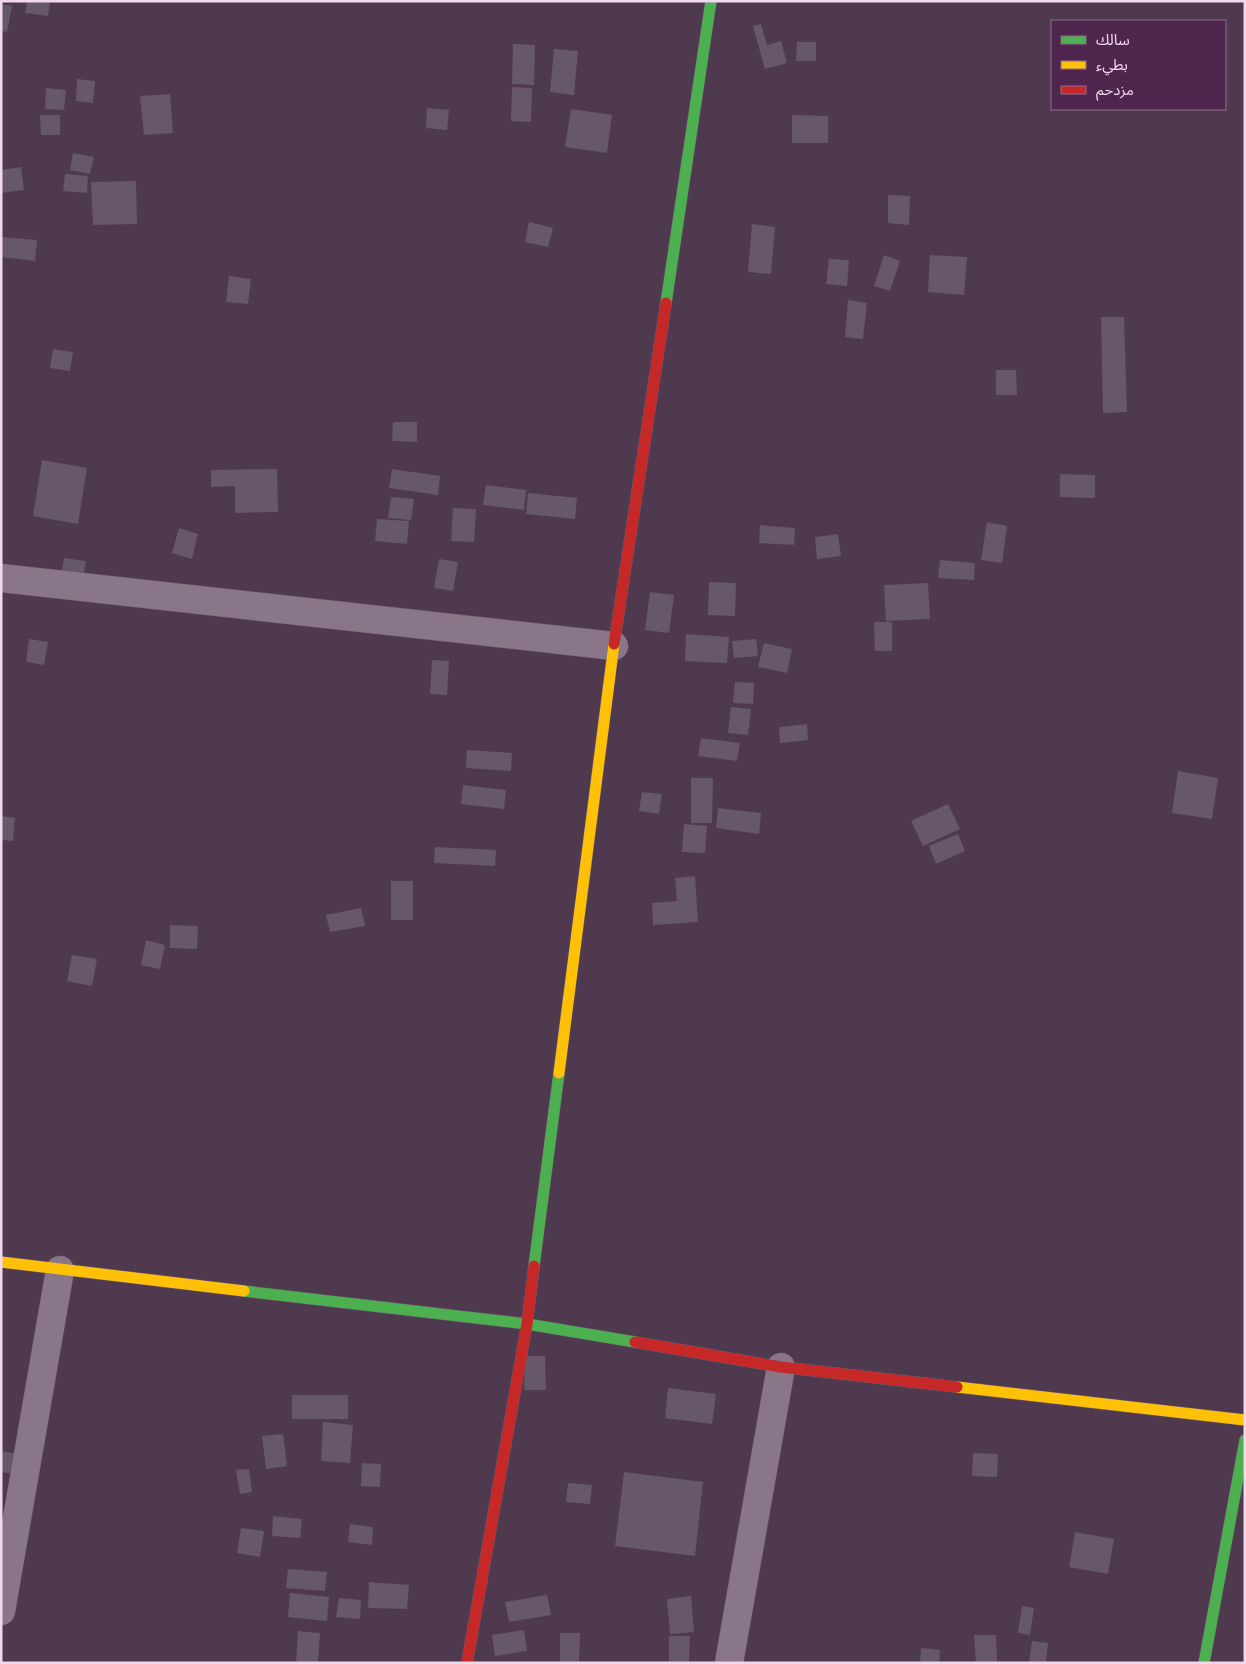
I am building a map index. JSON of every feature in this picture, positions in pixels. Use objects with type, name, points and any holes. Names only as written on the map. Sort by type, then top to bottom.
[{"type":"street","points":[[467,1663],[526,1324],[614,646],[711,1]]},
{"type":"street","points":[[1,578],[614,646]]},
{"type":"street","points":[[1,1262],[526,1324],[781,1366],[1245,1420]]},
{"type":"street","points":[[1,1611],[60,1270]]},
{"type":"street","points":[[729,1663],[781,1366]]},
{"type":"street","points":[[1204,1663],[1245,1440]]},
{"type":"building","points":[[27,1],[50,1],[48,16],[25,13]]},
{"type":"building","points":[[1,4],[12,6],[7,32],[1,31]]},
{"type":"building","points":[[761,24],[767,45],[781,41],[787,63],[765,69],[753,26]]},
{"type":"building","points":[[797,42],[816,42],[816,61],[796,61]]},
{"type":"building","points":[[513,44],[535,45],[534,85],[512,84]]},
{"type":"building","points":[[554,49],[578,51],[574,95],[550,92]]},
{"type":"building","points":[[77,79],[95,81],[93,103],[76,101]]},
{"type":"building","points":[[512,87],[532,88],[531,122],[511,121]]},
{"type":"building","points":[[46,88],[66,90],[64,110],[45,109]]},
{"type":"building","points":[[170,94],[173,133],[144,135],[140,96]]},
{"type":"building","points":[[427,108],[449,110],[447,130],[426,128]]},
{"type":"building","points":[[571,109],[612,115],[607,153],[565,147]]},
{"type":"building","points":[[40,115],[60,115],[60,135],[41,135]]},
{"type":"building","points":[[792,115],[828,116],[828,143],[792,143]]},
{"type":"building","points":[[73,153],[94,157],[90,174],[70,170]]},
{"type":"building","points":[[21,167],[24,190],[1,193],[1,170]]},
{"type":"building","points":[[65,174],[88,176],[87,193],[63,191]]},
{"type":"building","points":[[136,181],[137,224],[93,225],[91,182]]},
{"type":"building","points":[[888,195],[910,196],[909,225],[888,223]]},
{"type":"building","points":[[529,222],[553,228],[548,247],[525,242]]},
{"type":"building","points":[[752,224],[775,227],[771,274],[748,272]]},
{"type":"building","points":[[1,237],[37,240],[35,261],[1,257]]},
{"type":"building","points":[[884,255],[900,261],[890,291],[874,286]]},
{"type":"building","points":[[930,255],[967,257],[964,295],[928,292]]},
{"type":"building","points":[[829,259],[849,260],[847,286],[826,284]]},
{"type":"building","points":[[229,276],[251,279],[248,304],[226,302]]},
{"type":"building","points":[[848,300],[867,303],[863,339],[845,337]]},
{"type":"building","points":[[1101,317],[1124,317],[1127,412],[1103,413]]},
{"type":"building","points":[[53,349],[73,352],[70,371],[50,368]]},
{"type":"building","points":[[996,370],[1016,370],[1017,395],[996,395]]},
{"type":"building","points":[[393,422],[417,422],[417,442],[392,441]]},
{"type":"building","points":[[42,460],[87,468],[78,524],[33,516]]},
{"type":"building","points":[[277,469],[278,512],[235,513],[235,486],[211,487],[211,470]]},
{"type":"building","points":[[392,469],[440,476],[438,495],[389,488]]},
{"type":"building","points":[[1060,474],[1095,475],[1095,498],[1060,497]]},
{"type":"building","points":[[486,485],[526,490],[524,510],[483,505]]},
{"type":"building","points":[[528,493],[577,498],[575,519],[526,514]]},
{"type":"building","points":[[391,497],[414,499],[411,520],[388,518]]},
{"type":"building","points":[[453,508],[476,509],[474,542],[451,541]]},
{"type":"building","points":[[377,519],[409,521],[407,544],[375,541]]},
{"type":"building","points":[[987,522],[1007,526],[1002,563],[981,560]]},
{"type":"building","points":[[760,525],[795,528],[794,545],[759,543]]},
{"type":"building","points":[[179,528],[198,534],[192,559],[172,553]]},
{"type":"building","points":[[838,534],[841,556],[817,559],[815,537]]},
{"type":"building","points":[[64,558],[86,561],[82,586],[60,582]]},
{"type":"building","points":[[439,559],[458,562],[453,591],[434,588]]},
{"type":"building","points":[[940,560],[975,563],[974,580],[938,578]]},
{"type":"building","points":[[709,582],[736,583],[735,616],[708,615]]},
{"type":"building","points":[[928,583],[930,619],[886,621],[884,585]]},
{"type":"building","points":[[650,592],[674,595],[669,633],[645,630]]},
{"type":"building","points":[[874,622],[892,622],[892,651],[875,651]]},
{"type":"building","points":[[686,634],[729,637],[727,663],[685,661]]},
{"type":"building","points":[[29,639],[48,642],[44,665],[26,662]]},
{"type":"building","points":[[756,639],[758,656],[734,658],[732,641]]},
{"type":"building","points":[[764,643],[792,649],[787,673],[758,667]]},
{"type":"building","points":[[432,660],[449,661],[447,695],[430,694]]},
{"type":"building","points":[[735,682],[754,683],[753,704],[733,703]]},
{"type":"building","points":[[731,707],[751,709],[748,735],[728,733]]},
{"type":"building","points":[[807,724],[808,740],[780,743],[779,727]]},
{"type":"building","points":[[701,738],[740,743],[737,761],[698,756]]},
{"type":"building","points":[[467,750],[512,753],[511,771],[466,768]]},
{"type":"building","points":[[1178,771],[1218,778],[1212,819],[1172,813]]},
{"type":"building","points":[[691,778],[713,778],[712,823],[691,823]]},
{"type":"building","points":[[463,785],[506,790],[504,809],[461,804]]},
{"type":"building","points":[[642,792],[662,794],[659,814],[639,811]]},
{"type":"building","points":[[948,804],[960,829],[923,846],[911,821]]},
{"type":"building","points":[[718,808],[761,813],[759,834],[716,828]]},
{"type":"building","points":[[1,816],[15,818],[13,841],[1,840]]},
{"type":"building","points":[[684,824],[707,826],[705,853],[682,852]]},
{"type":"building","points":[[958,834],[965,851],[936,864],[929,846]]},
{"type":"building","points":[[435,847],[496,850],[495,866],[434,863]]},
{"type":"building","points":[[695,876],[698,922],[653,925],[652,903],[677,901],[675,878]]},
{"type":"building","points":[[391,881],[413,881],[413,920],[391,920]]},
{"type":"building","points":[[361,908],[365,926],[330,932],[326,915]]},
{"type":"building","points":[[170,925],[198,926],[197,949],[170,948]]},
{"type":"building","points":[[146,940],[165,945],[160,969],[141,965]]},
{"type":"building","points":[[72,955],[97,959],[92,986],[67,981]]},
{"type":"building","points":[[525,1356],[545,1356],[546,1390],[524,1390]]},
{"type":"building","points":[[668,1388],[716,1394],[712,1424],[665,1418]]},
{"type":"building","points":[[292,1395],[348,1395],[348,1419],[292,1419]]},
{"type":"building","points":[[323,1422],[353,1425],[350,1463],[321,1461]]},
{"type":"building","points":[[283,1434],[287,1466],[266,1469],[262,1436]]},
{"type":"building","points":[[1,1451],[23,1455],[20,1475],[1,1472]]},
{"type":"building","points":[[973,1453],[998,1454],[997,1477],[972,1476]]},
{"type":"building","points":[[362,1463],[381,1464],[380,1487],[361,1486]]},
{"type":"building","points":[[249,1469],[252,1492],[240,1494],[236,1470]]},
{"type":"building","points":[[624,1472],[703,1482],[695,1556],[615,1546]]},
{"type":"building","points":[[568,1483],[592,1485],[590,1504],[566,1502]]},
{"type":"building","points":[[273,1516],[302,1519],[300,1538],[272,1536]]},
{"type":"building","points":[[350,1524],[373,1527],[372,1545],[348,1542]]},
{"type":"building","points":[[241,1528],[264,1531],[260,1557],[237,1553]]},
{"type":"building","points":[[1075,1532],[1114,1539],[1108,1574],[1069,1567]]},
{"type":"building","points":[[288,1569],[327,1572],[325,1591],[286,1588]]},
{"type":"building","points":[[369,1582],[409,1585],[407,1609],[368,1608]]},
{"type":"building","points":[[290,1593],[329,1597],[327,1621],[288,1617]]},
{"type":"building","points":[[547,1595],[551,1615],[509,1622],[505,1602]]},
{"type":"building","points":[[691,1596],[694,1632],[670,1634],[667,1599]]},
{"type":"building","points":[[339,1598],[361,1600],[360,1619],[336,1617]]},
{"type":"building","points":[[1022,1606],[1034,1608],[1030,1635],[1018,1633]]},
{"type":"building","points":[[524,1630],[527,1651],[495,1656],[492,1635]]},
{"type":"building","points":[[298,1631],[320,1633],[318,1663],[296,1663]]},
{"type":"building","points":[[560,1633],[580,1633],[579,1663],[560,1663]]},
{"type":"building","points":[[974,1635],[996,1635],[997,1663],[976,1663]]},
{"type":"building","points":[[669,1636],[690,1636],[689,1663],[669,1663]]},
{"type":"building","points":[[1032,1641],[1048,1643],[1046,1663],[1029,1663]]},
{"type":"building","points":[[921,1648],[940,1650],[939,1663],[920,1663]]},
{"type":"traffic: fast","points":[[666,303],[711,1]]},
{"type":"traffic: fast","points":[[534,1266],[559,1073]]},
{"type":"traffic: fast","points":[[244,1291],[527,1324],[635,1342]]},
{"type":"traffic: fast","points":[[1204,1663],[1245,1440]]},
{"type":"traffic: slow","points":[[559,1073],[614,644]]},
{"type":"traffic: slow","points":[[1,1262],[244,1291]]},
{"type":"traffic: slow","points":[[957,1387],[1245,1420]]},
{"type":"traffic: jam","points":[[614,644],[666,303]]},
{"type":"traffic: jam","points":[[467,1663],[527,1324],[534,1266]]},
{"type":"traffic: jam","points":[[635,1342],[781,1367],[957,1387]]}]
